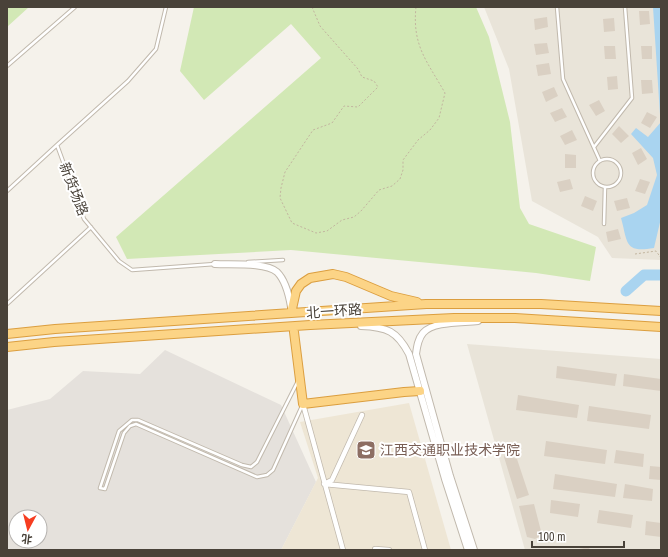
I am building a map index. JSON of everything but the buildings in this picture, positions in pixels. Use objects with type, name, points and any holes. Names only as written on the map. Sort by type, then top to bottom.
[{"type":"highway","points":[[292,308],[296,291],[302,284],[310,278],[333,274],[346,277],[391,296],[426,304]]},
{"type":"highway","name":"北一环路","points":[[7,334],[55,329],[426,304],[541,304],[661,311]]},
{"type":"highway","name":"北一环路","points":[[7,347],[54,342],[406,319],[515,318],[661,327]]},
{"type":"highway","points":[[294,332],[303,404],[396,392],[424,391]]},
{"type":"street","points":[[215,264],[262,266],[276,271],[280,275],[289,294],[292,308]]},
{"type":"street","points":[[468,550],[445,479],[416,354],[418,343],[422,334],[426,330],[439,325],[515,318]]},
{"type":"street","points":[[310,325],[374,326],[396,335],[403,342],[424,391],[474,550]]},
{"type":"street","points":[[303,404],[343,550]]},
{"type":"street","points":[[324,484],[332,480],[362,415]]},
{"type":"street","points":[[324,484],[409,492],[426,550]]},
{"type":"street","points":[[375,550],[389,550]]},
{"type":"lane","points":[[7,66],[75,7]]},
{"type":"lane","name":"新货场路","points":[[166,7],[156,49],[128,81],[57,145],[84,219],[119,261],[132,270],[282,260]]},
{"type":"lane","points":[[557,7],[563,78],[600,161]]},
{"type":"lane","points":[[594,148],[632,98],[625,7]]},
{"type":"lane","points":[[7,191],[57,145]]},
{"type":"lane","points":[[605,159],[615,161],[621,169],[621,177],[619,182],[615,185],[605,187],[597,183],[593,176],[594,168],[600,161],[605,159]]},
{"type":"lane","points":[[604,224],[605,187]]},
{"type":"lane","points":[[7,304],[91,227]]},
{"type":"lane","points":[[300,377],[257,462],[251,467],[242,465],[138,420],[132,420],[119,431],[100,488],[105,489],[124,433],[130,426],[136,424],[257,477],[267,474],[273,470],[303,404]]},
{"type":"path","points":[[312,7],[320,26],[358,68],[362,77],[374,81],[378,87],[358,107],[344,106],[332,124],[312,130],[285,172],[280,198],[292,223],[316,233],[327,231],[342,220],[354,218],[379,190],[392,186],[400,179],[403,170],[403,160],[418,140],[430,130],[438,118],[445,93],[420,49],[414,23],[416,7]]},
{"type":"path","points":[[635,254],[656,250],[661,258]]},
{"type":"shaded area","points":[[484,7],[661,7],[661,260],[612,258],[598,237],[532,201],[509,69]]},
{"type":"shaded area","points":[[467,344],[661,359],[661,550],[525,550]]},
{"type":"shaded area","points":[[165,350],[281,405],[316,482],[281,550],[7,550],[7,410],[50,399],[83,371],[140,374]]},
{"type":"shaded area","name":"江西交通职业技术学院","points":[[409,403],[451,550],[281,550],[318,478],[300,422]]},
{"type":"green space","points":[[7,7],[29,7],[7,27]]},
{"type":"green space","points":[[194,7],[476,7],[489,37],[510,122],[520,208],[529,224],[596,247],[590,281],[536,273],[291,250],[127,259],[116,237],[321,58],[291,24],[204,100],[180,71]]},
{"type":"water","points":[[653,7],[661,7],[661,116],[660,115]]},
{"type":"water","points":[[661,122],[661,218],[654,248],[637,249],[629,244],[621,218],[634,213],[647,205],[657,175],[653,158],[631,134],[636,128],[648,137]]},
{"type":"waterway","points":[[626,291],[644,275],[661,275]]},
{"type":"place","name":"江西交通职业技术学院","points":[[366,450]]}]
